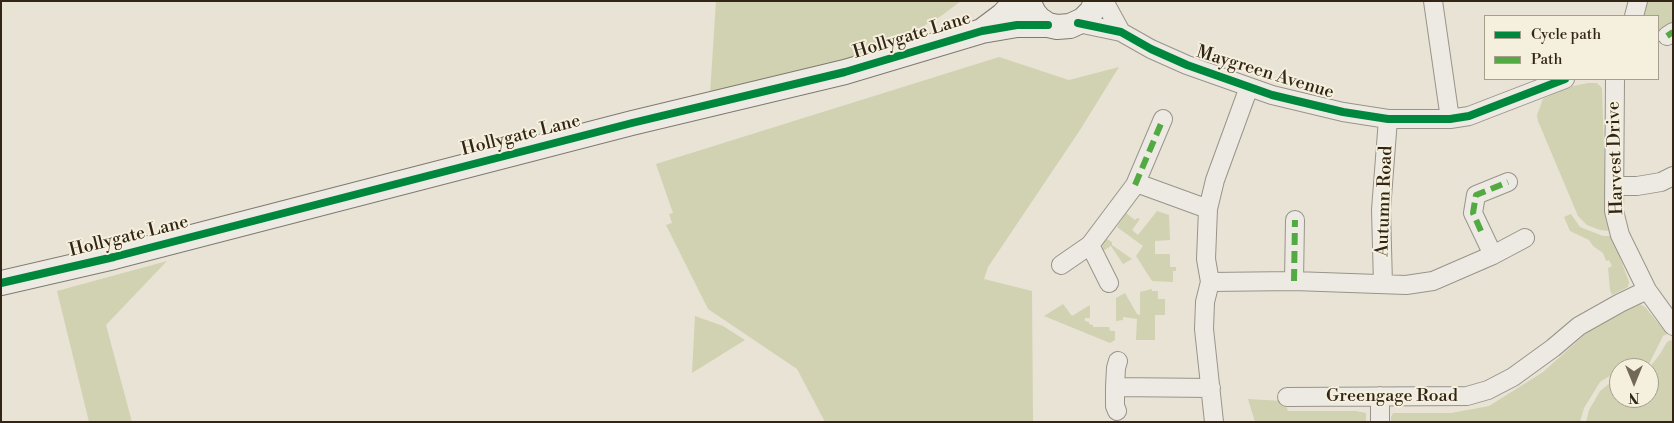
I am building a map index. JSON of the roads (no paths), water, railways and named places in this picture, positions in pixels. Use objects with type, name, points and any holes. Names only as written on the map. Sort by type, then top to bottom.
[{"type":"street","name":"Hollygate Lane","points":[[982,31],[1003,15],[1016,1]]},
{"type":"street","points":[[1028,1],[1034,13],[1048,25]]},
{"type":"street","points":[[1078,23],[1092,11],[1096,1]]},
{"type":"street","points":[[1104,1],[1121,32]]},
{"type":"street","points":[[1433,1],[1450,119]]},
{"type":"street","points":[[1634,15],[1638,1]]},
{"type":"street","name":"Hollygate Lane","points":[[1,283],[114,257],[632,123],[845,72],[982,31],[1018,25],[1064,27],[1078,23]]},
{"type":"street","name":"Maygreen Avenue","points":[[1078,23],[1121,32],[1187,66],[1250,87],[1310,105],[1388,119],[1450,119],[1469,116],[1562,80]]},
{"type":"street","name":"Harvest Drive","points":[[1615,80],[1614,211],[1620,235],[1647,290],[1673,326]]},
{"type":"street","points":[[1214,422],[1212,388],[1204,329],[1205,302],[1210,282],[1206,259],[1208,209],[1215,180],[1250,87]]},
{"type":"street","points":[[1061,265],[1090,245],[1135,185],[1163,119]]},
{"type":"street","name":"Autumn Road","points":[[1383,284],[1381,210],[1388,119]]},
{"type":"street","points":[[1614,186],[1662,182],[1673,176]]},
{"type":"street","points":[[1493,255],[1480,232],[1473,212],[1476,195],[1508,182]]},
{"type":"street","points":[[1135,185],[1142,185],[1208,209]]},
{"type":"street","points":[[1294,281],[1295,220]]},
{"type":"street","points":[[1210,282],[1294,281],[1406,285],[1433,281],[1493,255],[1525,238]]},
{"type":"street","points":[[1090,245],[1109,283]]},
{"type":"street","name":"Greengage Road","points":[[1287,397],[1467,396],[1488,390],[1513,377],[1553,348],[1578,326],[1647,290]]},
{"type":"street","points":[[1117,411],[1115,406],[1115,387],[1118,362]]},
{"type":"street","points":[[1115,387],[1212,388]]},
{"type":"street","points":[[1380,396],[1380,422]]}]
